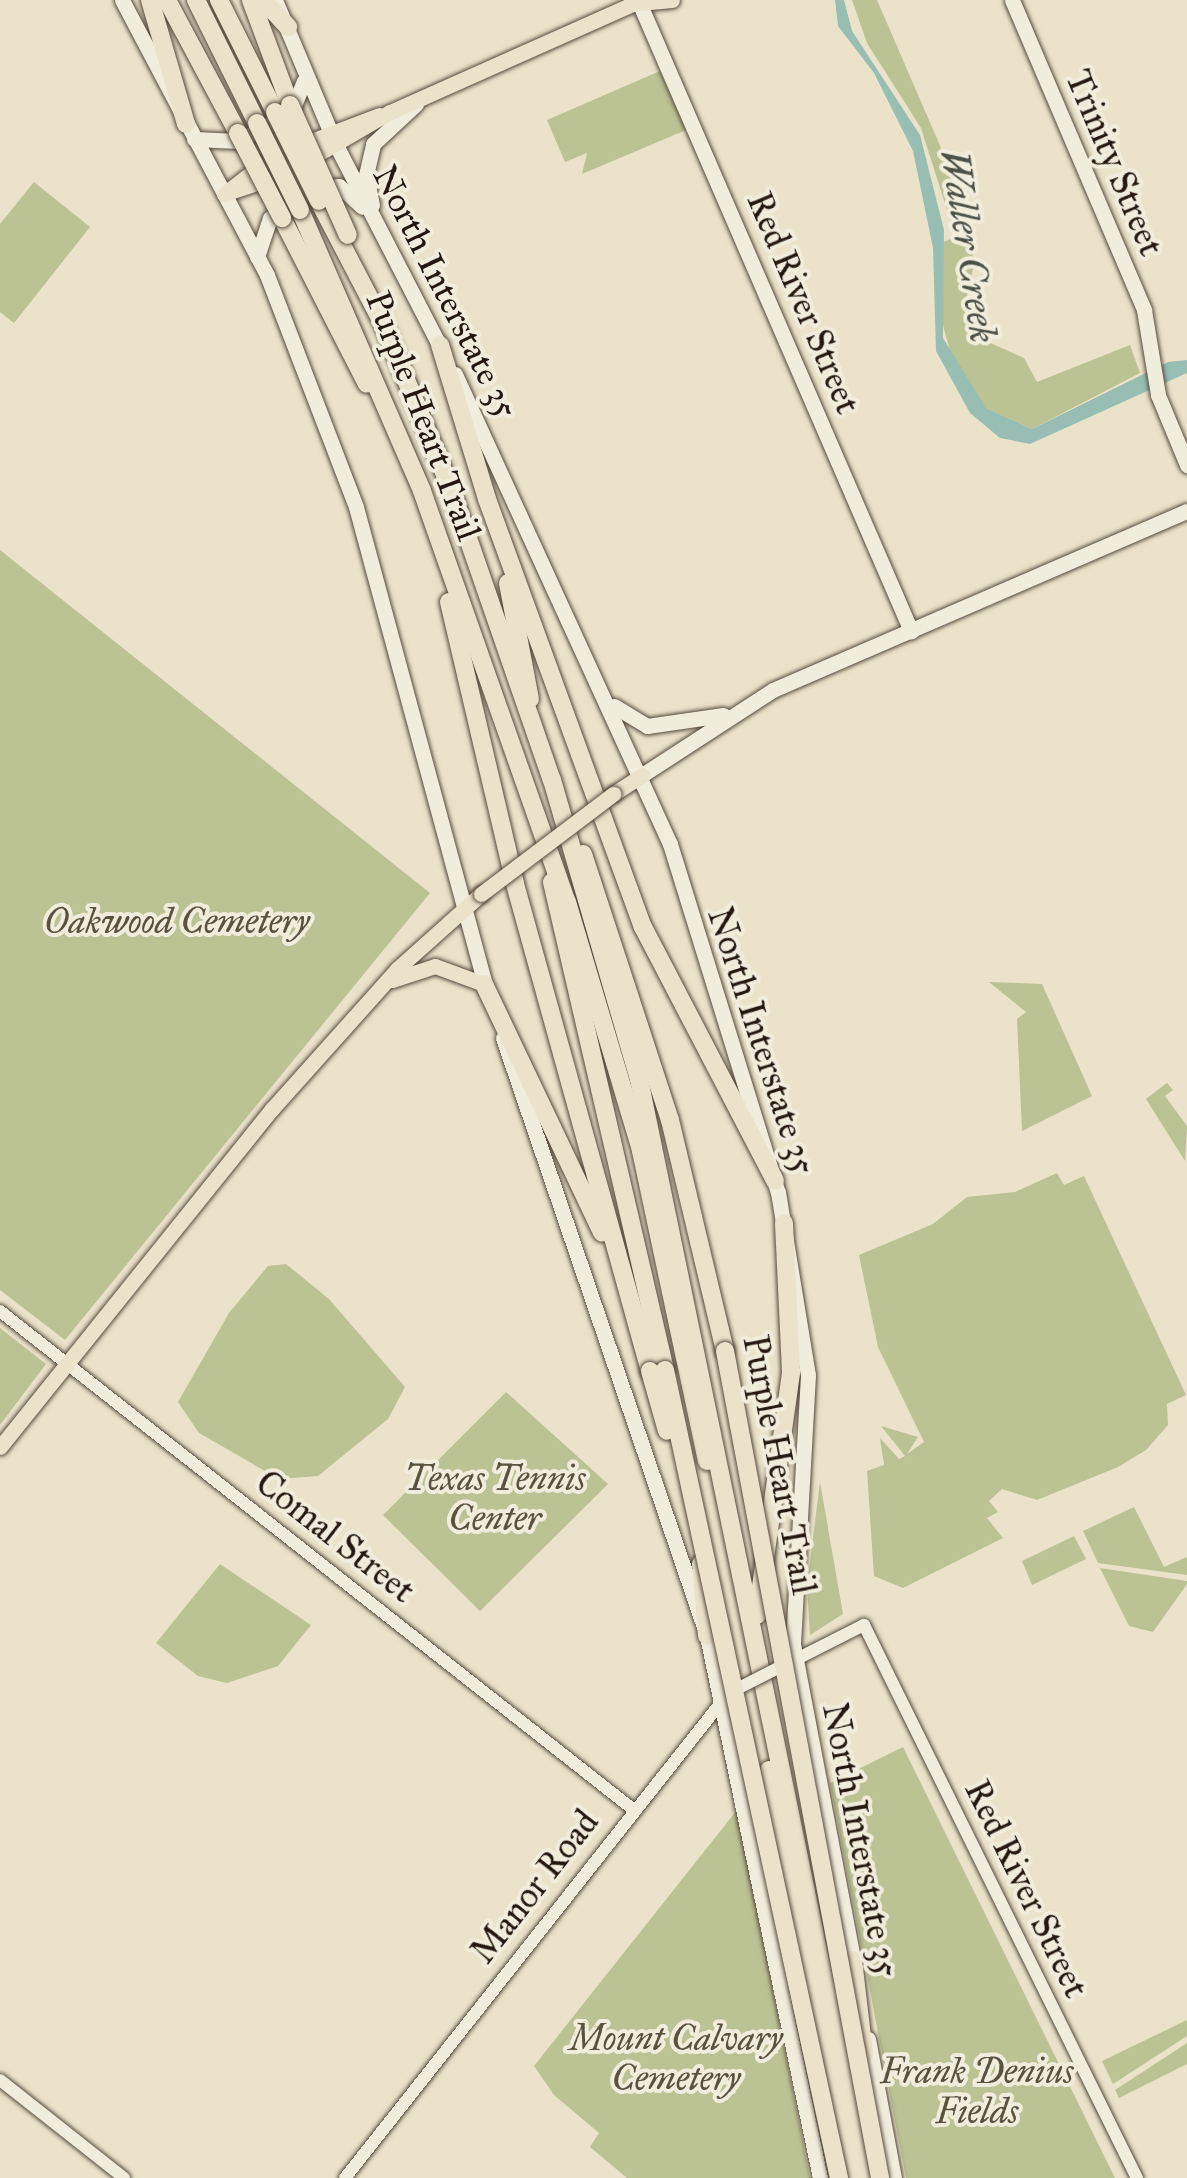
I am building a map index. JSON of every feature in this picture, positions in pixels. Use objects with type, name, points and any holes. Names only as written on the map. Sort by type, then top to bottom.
[{"type":"highway","points":[[150,0],[190,131]]},
{"type":"highway","points":[[167,0],[422,491]]},
{"type":"highway","name":"Purple Heart Trail","points":[[196,0],[300,210],[422,491],[620,1070],[673,1295],[850,2178]]},
{"type":"highway","name":"Purple Heart Trail","points":[[219,0],[384,326],[530,715],[670,1120],[725,1351],[879,2178]]},
{"type":"highway","points":[[251,0],[384,326]]},
{"type":"highway","points":[[263,0],[288,27]]},
{"type":"highway","points":[[440,345],[498,527],[643,927],[776,1181]]},
{"type":"highway","points":[[498,527],[529,666],[530,715]]},
{"type":"highway","points":[[436,533],[515,884],[625,1286]]},
{"type":"highway","name":"Purple Heart Trail","points":[[552,780],[652,1132],[864,2178]]},
{"type":"highway","name":"Purple Heart Trail","points":[[550,872],[658,1370]]},
{"type":"highway","points":[[484,984],[625,1286],[658,1370],[839,2178]]},
{"type":"highway","points":[[758,1660],[758,1580],[791,1372],[784,1223]]},
{"type":"highway","points":[[673,1295],[715,1632]]},
{"type":"highway","points":[[854,1960],[879,2178]]},
{"type":"highway","points":[[828,2064],[831,2178]]},
{"type":"main road","points":[[122,0],[257,257],[376,568],[484,984],[715,1632],[718,1700],[820,2178]]},
{"type":"main road","name":"North Interstate 35","points":[[275,0],[328,130],[440,345],[642,775],[776,1181],[808,1375],[788,1664],[854,1960],[894,2178]]},
{"type":"main road","points":[[224,194],[256,187],[336,146],[390,112],[640,1],[672,0]]},
{"type":"main road","name":"Trinity Street","points":[[1012,0],[1144,310],[1165,412],[1187,466]]},
{"type":"main road","name":"Red River Street","points":[[640,1],[912,631]]},
{"type":"main road","points":[[190,131],[238,141],[292,113],[304,78]]},
{"type":"main road","points":[[375,219],[366,175],[372,146],[430,94]]},
{"type":"main road","points":[[224,194],[246,172],[328,130],[390,112]]},
{"type":"main road","points":[[257,257],[270,218],[324,186],[340,186],[375,219]]},
{"type":"main road","points":[[0,1447],[62,1362],[380,986],[481,894],[728,714],[1187,511]]},
{"type":"main road","points":[[600,687],[621,716],[647,726],[728,714]]},
{"type":"main road","points":[[380,986],[435,966],[484,984]]},
{"type":"street","name":"Comal Street","points":[[0,1311],[634,1810]]},
{"type":"street","name":"Manor Road","points":[[344,2178],[718,1700],[864,1625]]},
{"type":"street","name":"Red River Street","points":[[864,1625],[1136,2178]]},
{"type":"street","points":[[0,2080],[124,2178]]},
{"type":"green space","points":[[852,0],[877,0],[954,178],[945,183],[963,226],[953,229],[921,128],[867,43]]},
{"type":"green space","points":[[660,71],[686,130],[582,174],[587,153],[565,162],[547,120]]},
{"type":"green space","points":[[34,182],[90,227],[14,323],[0,312],[0,224]]},
{"type":"green space","points":[[966,233],[975,261],[964,308],[975,336],[1024,358],[1037,382],[1130,345],[1140,373],[1032,429],[986,408],[953,362],[941,318],[943,242]]},
{"type":"green space","name":"Oakwood Cemetery","points":[[0,550],[430,893],[65,1340],[0,1290]]},
{"type":"green space","points":[[989,982],[1042,984],[1092,1096],[1022,1131],[1017,1019],[1026,1012]]},
{"type":"green space","points":[[1167,1083],[1173,1090],[1165,1096],[1187,1126],[1185,1161],[1146,1099]]},
{"type":"green space","points":[[1057,1173],[1064,1185],[1084,1176],[1186,1395],[1167,1404],[1168,1425],[1146,1450],[1118,1467],[1037,1500],[1002,1489],[989,1501],[998,1512],[987,1518],[1003,1538],[903,1588],[874,1576],[867,1471],[884,1465],[880,1438],[899,1459],[905,1456],[881,1426],[918,1437],[907,1454],[924,1442],[878,1347],[859,1255],[933,1224],[967,1197],[1015,1192]]},
{"type":"green space","points":[[286,1264],[329,1299],[405,1387],[388,1419],[318,1476],[279,1479],[199,1433],[178,1402],[229,1313],[268,1266]]},
{"type":"green space","points":[[0,1328],[46,1364],[0,1425]]},
{"type":"green space","name":"Texas Tennis Center","points":[[506,1392],[608,1484],[480,1611],[383,1515]]},
{"type":"green space","points":[[820,1482],[843,1614],[810,1635],[807,1586]]},
{"type":"green space","points":[[1134,1507],[1164,1567],[1187,1557],[1187,1575],[1098,1563],[1083,1531]]},
{"type":"green space","points":[[1074,1536],[1086,1559],[1032,1585],[1022,1561]]},
{"type":"green space","points":[[220,1564],[311,1625],[278,1666],[227,1683],[198,1676],[156,1643]]},
{"type":"green space","points":[[1100,1568],[1187,1584],[1153,1632],[1129,1626]]},
{"type":"green space","name":"Frank Denius Fields","points":[[903,1747],[1115,2178],[906,2178],[830,1783]]},
{"type":"green space","name":"Mount Calvary Cemetery","points":[[737,1810],[810,2178],[627,2178],[590,2147],[599,2133],[554,2095],[534,2066]]},
{"type":"green space","points":[[1187,2020],[1187,2036],[1113,2084],[1102,2061]]},
{"type":"green space","points":[[1187,2043],[1187,2064],[1119,2098],[1115,2090]]},
{"type":"water","points":[[835,0],[844,0],[852,31],[920,135],[944,230],[943,338],[986,408],[1032,429],[1168,362],[1187,360],[1187,373],[1030,444],[1000,438],[970,413],[936,351],[933,248],[913,151],[874,73],[838,26]]},
{"type":"water label","name":"Waller Creek","points":[[968,246]]}]
